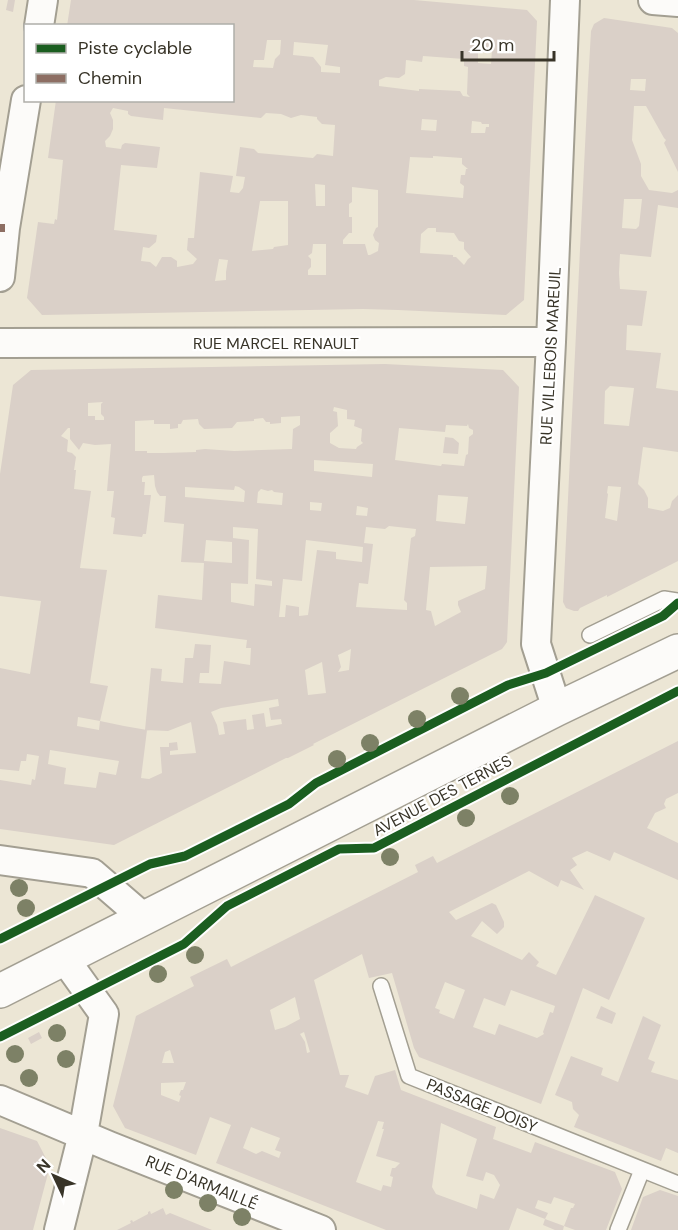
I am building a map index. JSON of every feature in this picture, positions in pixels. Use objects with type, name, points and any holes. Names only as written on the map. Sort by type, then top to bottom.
[{"type":"main road","name":"AVENUE DES TERNES","points":[[0,991],[557,709],[678,651]]},
{"type":"street","points":[[39,24],[43,0]]},
{"type":"street","name":"RUE VILLEBOIS MAREUIL","points":[[557,709],[536,644],[565,0]]},
{"type":"street","points":[[653,0],[678,3]]},
{"type":"street","points":[[0,277],[5,228],[27,102]]},
{"type":"street","name":"RUE MARCEL RENAULT","points":[[0,343],[551,342]]},
{"type":"street","points":[[0,860],[92,873],[144,918]]},
{"type":"street","points":[[59,1230],[83,1134],[104,1014],[64,958]]},
{"type":"street","name":"RUE D'ARMAILLÉ","points":[[0,1100],[321,1230]]},
{"type":"lane","points":[[590,635],[664,599],[678,602]]},
{"type":"lane","name":"PASSAGE DOISY","points":[[381,986],[409,1076],[678,1184]]},
{"type":"lane","points":[[618,1230],[642,1170]]},
{"type":"building","points":[[8,0],[15,0],[13,12],[6,10]]},
{"type":"building","points":[[71,0],[414,0],[527,10],[537,21],[524,300],[506,315],[363,309],[42,315],[27,298],[38,222],[54,224],[55,219],[57,220],[63,160],[48,158],[56,102],[234,102],[234,24],[67,24]],"holes":[[[267,40],[281,40],[280,54],[275,59],[273,68],[253,67],[254,60],[264,60]],[[294,42],[328,45],[325,65],[340,67],[340,73],[321,72],[321,67],[313,57],[293,55]],[[478,50],[492,50],[491,64],[478,63]],[[423,56],[464,59],[464,66],[468,67],[467,94],[470,97],[463,96],[460,91],[419,89],[419,91],[379,86],[379,80],[386,77],[399,78],[405,74],[406,60],[422,62]],[[113,108],[128,111],[131,116],[163,120],[164,108],[261,118],[266,113],[281,114],[291,118],[301,115],[317,117],[322,124],[335,125],[333,156],[317,154],[313,158],[258,153],[254,149],[240,147],[236,176],[245,177],[243,188],[239,193],[230,192],[233,176],[200,172],[194,238],[188,238],[187,250],[197,259],[193,264],[177,267],[177,261],[171,257],[162,257],[156,267],[150,262],[141,261],[143,247],[149,248],[156,242],[157,235],[114,230],[121,165],[157,168],[160,147],[125,143],[121,149],[106,147],[105,141],[113,129],[110,113]],[[422,119],[437,120],[436,131],[421,130]],[[472,121],[489,124],[485,133],[471,133]],[[410,157],[462,158],[462,164],[468,169],[465,175],[461,175],[460,183],[464,186],[463,198],[406,193]],[[315,184],[325,185],[325,206],[316,206]],[[352,187],[378,190],[378,227],[373,235],[379,243],[378,251],[368,255],[365,244],[343,244],[343,240],[349,233],[352,233],[349,204],[352,202]],[[260,201],[288,201],[288,245],[252,251]],[[428,228],[436,228],[436,232],[454,233],[459,241],[464,242],[464,249],[471,257],[464,265],[453,255],[420,253],[421,234]],[[313,244],[326,244],[326,275],[308,275],[311,267],[311,259],[308,256],[312,253]],[[219,259],[228,260],[226,280],[215,281]]]},
{"type":"building","points":[[604,18],[672,28],[678,33],[678,172],[664,143],[666,140],[646,106],[634,106],[632,140],[641,164],[641,176],[649,190],[672,193],[678,190],[678,208],[658,205],[651,257],[620,254],[619,273],[620,289],[647,291],[642,326],[627,325],[626,350],[661,353],[656,388],[678,391],[678,452],[643,447],[638,484],[648,498],[648,508],[663,511],[670,508],[672,501],[678,495],[678,561],[574,611],[566,608],[563,602],[588,84],[591,31],[594,24]],"holes":[[[631,79],[646,79],[645,91],[630,90]],[[624,199],[642,199],[639,226],[636,229],[622,228]],[[610,386],[634,388],[629,426],[604,424],[605,391]],[[608,486],[621,487],[617,521],[605,518]]]},
{"type":"building","points":[[385,364],[503,370],[519,387],[507,642],[502,649],[114,845],[0,829],[0,780],[31,785],[32,779],[35,780],[39,756],[27,754],[26,761],[21,761],[19,771],[0,769],[0,668],[30,674],[41,601],[0,596],[0,474],[13,385],[31,370]],"holes":[[[103,402],[101,414],[104,420],[95,420],[95,416],[88,416],[88,403]],[[334,407],[347,410],[347,419],[355,420],[354,426],[362,429],[361,441],[363,443],[356,449],[339,448],[330,443],[330,433],[338,426],[337,412],[333,411]],[[300,416],[300,425],[293,429],[292,449],[234,451],[205,449],[196,450],[196,452],[164,453],[135,451],[135,421],[154,420],[154,424],[170,424],[170,429],[178,428],[178,424],[181,424],[183,420],[198,419],[204,429],[232,428],[237,422],[263,418],[270,424],[281,423],[281,417]],[[468,424],[473,430],[473,434],[469,437],[468,454],[464,466],[442,464],[441,466],[395,460],[399,428],[445,432],[446,425],[467,426]],[[68,428],[70,428],[70,439],[79,450],[83,443],[111,444],[107,491],[114,491],[111,517],[115,518],[113,534],[142,537],[146,534],[151,495],[144,495],[145,482],[142,482],[142,478],[154,475],[157,492],[160,496],[166,496],[164,522],[184,524],[181,562],[204,563],[202,600],[158,595],[155,628],[247,640],[246,648],[251,648],[250,665],[224,661],[221,684],[199,683],[200,673],[209,673],[211,645],[195,644],[193,658],[185,658],[183,683],[161,681],[162,669],[151,668],[145,730],[100,721],[108,686],[90,683],[107,570],[80,568],[91,491],[74,489],[76,457],[67,451],[68,440],[61,436]],[[314,460],[373,464],[372,477],[314,471]],[[235,486],[239,487],[245,491],[244,502],[185,497],[185,487],[234,490]],[[261,489],[283,493],[282,505],[257,503],[258,492]],[[438,495],[468,497],[465,524],[436,521]],[[310,502],[322,503],[321,511],[310,510]],[[357,506],[368,508],[367,516],[356,515]],[[389,526],[416,529],[415,536],[411,538],[404,600],[407,603],[407,610],[356,607],[359,583],[368,584],[373,544],[364,543],[366,527],[385,529]],[[233,527],[258,529],[256,579],[272,581],[272,586],[255,584],[254,606],[231,602],[231,583],[248,584],[249,540],[233,538]],[[206,540],[232,542],[232,563],[204,561]],[[306,540],[363,547],[362,562],[336,559],[336,552],[317,550],[308,615],[299,616],[299,607],[286,605],[285,617],[279,617],[283,579],[302,581]],[[487,566],[485,589],[458,601],[461,612],[435,626],[431,611],[426,610],[430,567]],[[351,649],[349,670],[338,672],[341,667],[338,655]],[[322,662],[326,693],[308,695],[305,670]],[[278,699],[279,706],[269,708],[271,720],[281,719],[282,724],[266,727],[264,713],[252,715],[254,729],[247,730],[246,719],[223,722],[225,734],[219,735],[211,712],[221,708]],[[78,717],[100,721],[99,730],[77,726]],[[191,722],[196,753],[170,755],[170,751],[178,750],[177,742],[169,743],[169,747],[160,747],[162,773],[149,779],[141,778],[147,730],[168,731]],[[50,750],[119,761],[116,775],[99,772],[96,788],[64,784],[66,768],[48,764]]]},
{"type":"building","points":[[445,437],[453,438],[459,443],[458,454],[443,453]]},
{"type":"building","points":[[678,741],[678,793],[666,799],[664,804],[666,808],[655,813],[647,828],[678,843],[678,880],[614,852],[610,861],[587,851],[572,858],[577,865],[570,870],[584,890],[561,880],[558,887],[529,871],[449,912],[456,920],[492,903],[496,905],[504,927],[497,934],[482,921],[471,936],[522,960],[529,952],[539,962],[536,966],[556,975],[595,895],[645,918],[609,1000],[583,988],[541,1104],[419,1057],[414,1048],[392,973],[369,978],[362,954],[314,980],[340,1075],[349,1075],[345,1087],[368,1095],[375,1076],[395,1070],[401,1090],[496,1127],[493,1139],[531,1153],[535,1142],[615,1172],[622,1189],[606,1230],[575,1230],[564,1226],[575,1204],[554,1197],[551,1204],[538,1200],[535,1208],[548,1213],[545,1219],[517,1208],[509,1230],[386,1230],[216,1163],[231,1125],[210,1117],[196,1155],[125,1128],[113,1106],[136,1016],[194,986],[190,977],[227,959],[231,967],[418,872],[415,865],[433,856],[437,863]],"holes":[[[445,982],[465,990],[454,1019],[439,1013],[440,1010],[435,1008]],[[511,990],[555,1006],[553,1013],[550,1012],[544,1034],[537,1038],[499,1024],[495,1035],[473,1027],[484,998],[505,1006]],[[295,997],[300,1019],[275,1030],[270,1010]],[[304,1032],[310,1052],[307,1053],[305,1042],[300,1034]],[[170,1050],[174,1063],[162,1063],[165,1052]],[[186,1082],[179,1095],[181,1096],[179,1102],[161,1095],[161,1083]],[[378,1121],[384,1122],[382,1129],[384,1129],[376,1156],[400,1163],[392,1168],[391,1187],[383,1185],[381,1191],[356,1182]],[[441,1123],[477,1139],[466,1176],[483,1181],[486,1172],[494,1175],[500,1185],[494,1199],[480,1194],[477,1209],[436,1194],[432,1187]],[[251,1127],[280,1138],[275,1150],[281,1152],[279,1158],[262,1151],[256,1154],[243,1148]]]},
{"type":"building","points":[[601,1006],[616,1013],[612,1024],[596,1018]]},
{"type":"building","points":[[643,1016],[661,1025],[648,1059],[655,1062],[651,1072],[678,1080],[678,1153],[666,1148],[661,1161],[574,1127],[579,1115],[573,1109],[572,1102],[555,1095],[571,1056],[603,1068],[601,1075],[618,1082]]},
{"type":"building","points":[[39,1032],[42,1038],[31,1044],[28,1038]]},
{"type":"building","points":[[0,1128],[37,1141],[50,1166],[33,1230],[0,1230]]},
{"type":"building","points":[[660,1190],[678,1196],[678,1230],[631,1230],[643,1197]]},
{"type":"building","points":[[163,1208],[166,1215],[170,1213],[212,1230],[117,1230],[150,1211],[151,1214]]},
{"type":"building","points":[[545,1219],[564,1226],[563,1230],[555,1230],[543,1225]]},
{"type":"marked path","points":[[0,228],[5,228]]},
{"type":"cycle path","points":[[0,939],[150,864],[185,856],[289,804],[316,783],[508,685],[546,673],[663,616],[678,603]]},
{"type":"cycle path","points":[[0,1037],[184,944],[227,906],[339,849],[374,848],[678,691]]}]
